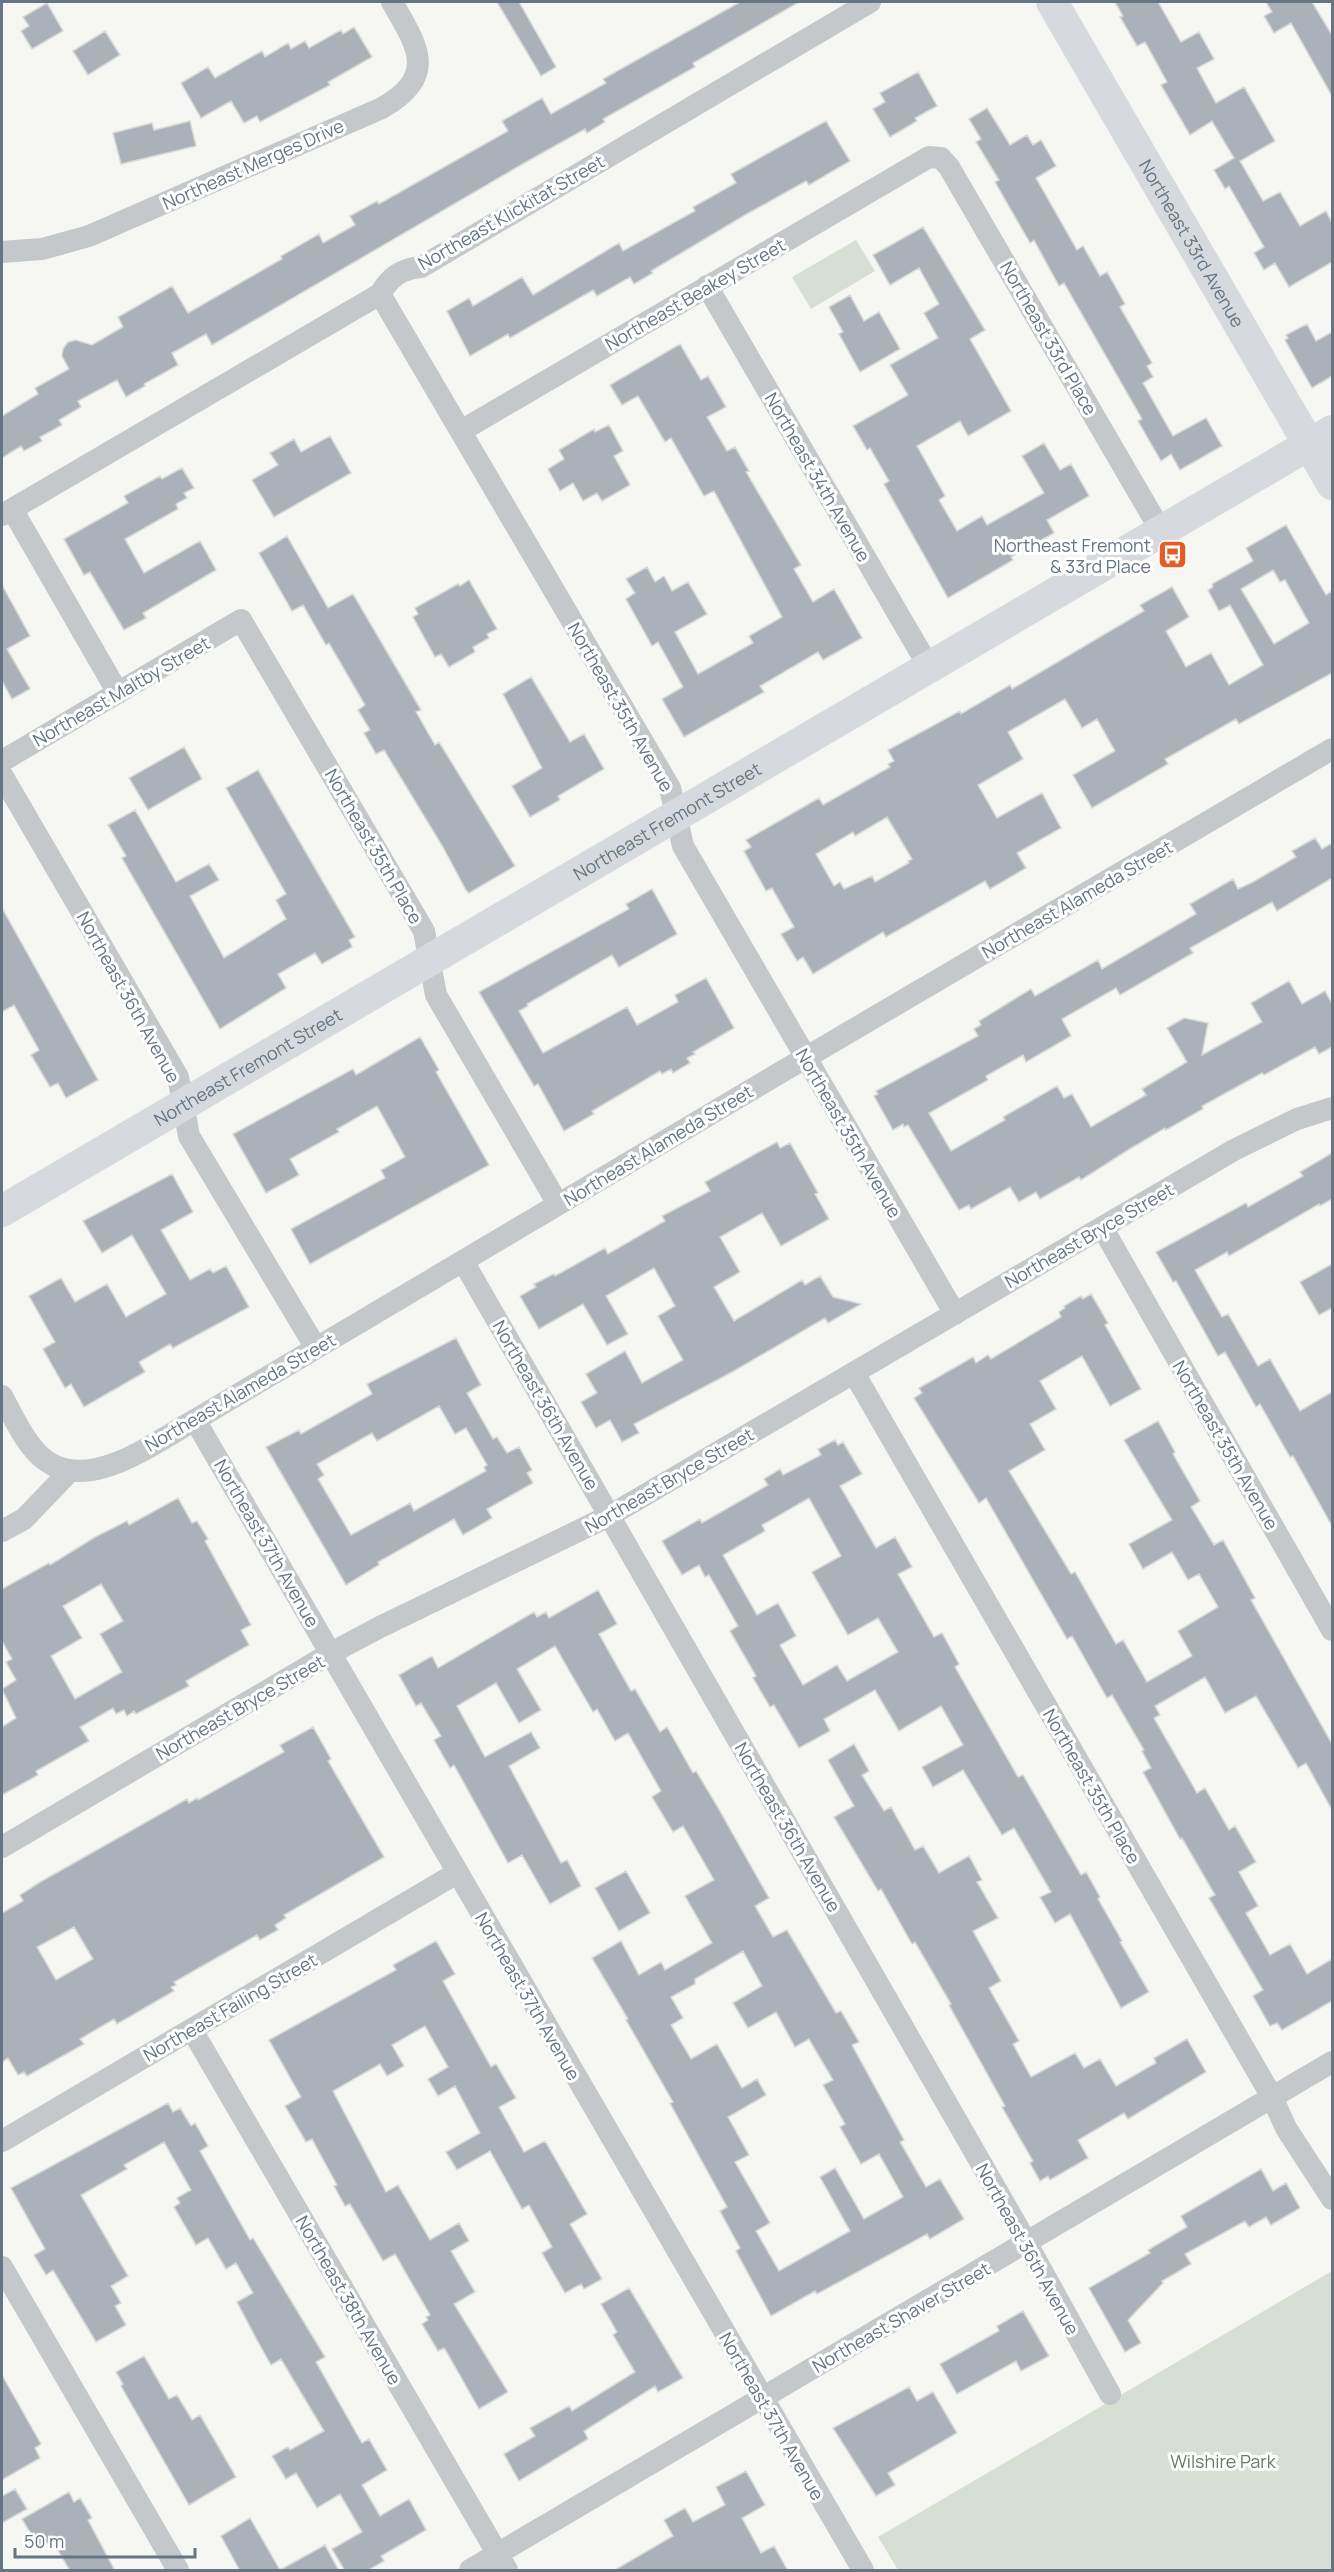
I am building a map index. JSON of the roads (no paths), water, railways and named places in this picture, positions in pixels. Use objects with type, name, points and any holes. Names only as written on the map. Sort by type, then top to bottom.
[{"type":"main road","name":"Northeast 33rd Avenue","points":[[1052,2],[1321,438],[1332,484]]},
{"type":"main road","name":"Northeast Fremont Street","points":[[2,1211],[1321,438]]},
{"type":"street","name":"Northeast Merges Drive","points":[[2,252],[42,249],[88,236],[382,108],[399,98],[412,86],[418,60],[412,38],[392,2]]},
{"type":"street","name":"Northeast Klickitat Street","points":[[7,512],[380,294],[388,279],[406,269],[421,267],[870,2]]},
{"type":"street","name":"Northeast Beakey Street","points":[[461,431],[929,156]]},
{"type":"street","name":"Northeast 33rd Place","points":[[929,156],[941,158],[949,167],[1161,531]]},
{"type":"street","name":"Northeast 34th Avenue","points":[[707,286],[929,667]]},
{"type":"street","name":"Northeast 35th Avenue","points":[[380,294],[670,788],[683,846],[955,1314]]},
{"type":"street","points":[[7,512],[118,693]]},
{"type":"street","name":"Northeast Maltby Street","points":[[2,761],[241,620]]},
{"type":"street","name":"Northeast 35th Place","points":[[241,620],[424,931],[436,995],[558,1204]]},
{"type":"street","name":"Northeast Alameda Street","points":[[69,1472],[95,1471],[117,1463],[195,1420],[1332,749]]},
{"type":"street","name":"Northeast 36th Avenue","points":[[2,775],[178,1077],[189,1136],[316,1348]]},
{"type":"street","name":"Northeast Bryce Street","points":[[2,1847],[332,1653],[380,1627],[609,1516],[1269,1131],[1332,1108]]},
{"type":"street","name":"Northeast 35th Avenue","points":[[1102,1227],[1332,1630]]},
{"type":"street","name":"Northeast 36th Avenue","points":[[463,1261],[1026,2243],[1110,2394]]},
{"type":"street","name":"Northeast 35th Place","points":[[854,1373],[1272,2097],[1286,2128],[1332,2199]]},
{"type":"street","points":[[2,1396],[28,1443],[41,1456],[69,1472],[24,1519],[2,1531]]},
{"type":"street","name":"Northeast 37th Avenue","points":[[195,1420],[863,2571]]},
{"type":"street","name":"Northeast Failing Street","points":[[2,2141],[458,1873]]},
{"type":"street","name":"Northeast 38th Avenue","points":[[192,2030],[502,2562]]},
{"type":"street","name":"Northeast Shaver Street","points":[[470,2571],[502,2562],[762,2398],[1332,2062]]},
{"type":"street","points":[[2,2267],[178,2571]]},
{"type":"place","name":"Northeast Fremont & 33rd Place","points":[[1172,555]]},
{"type":"park label","name":"Wilshire Park","points":[[1223,2461]]}]
